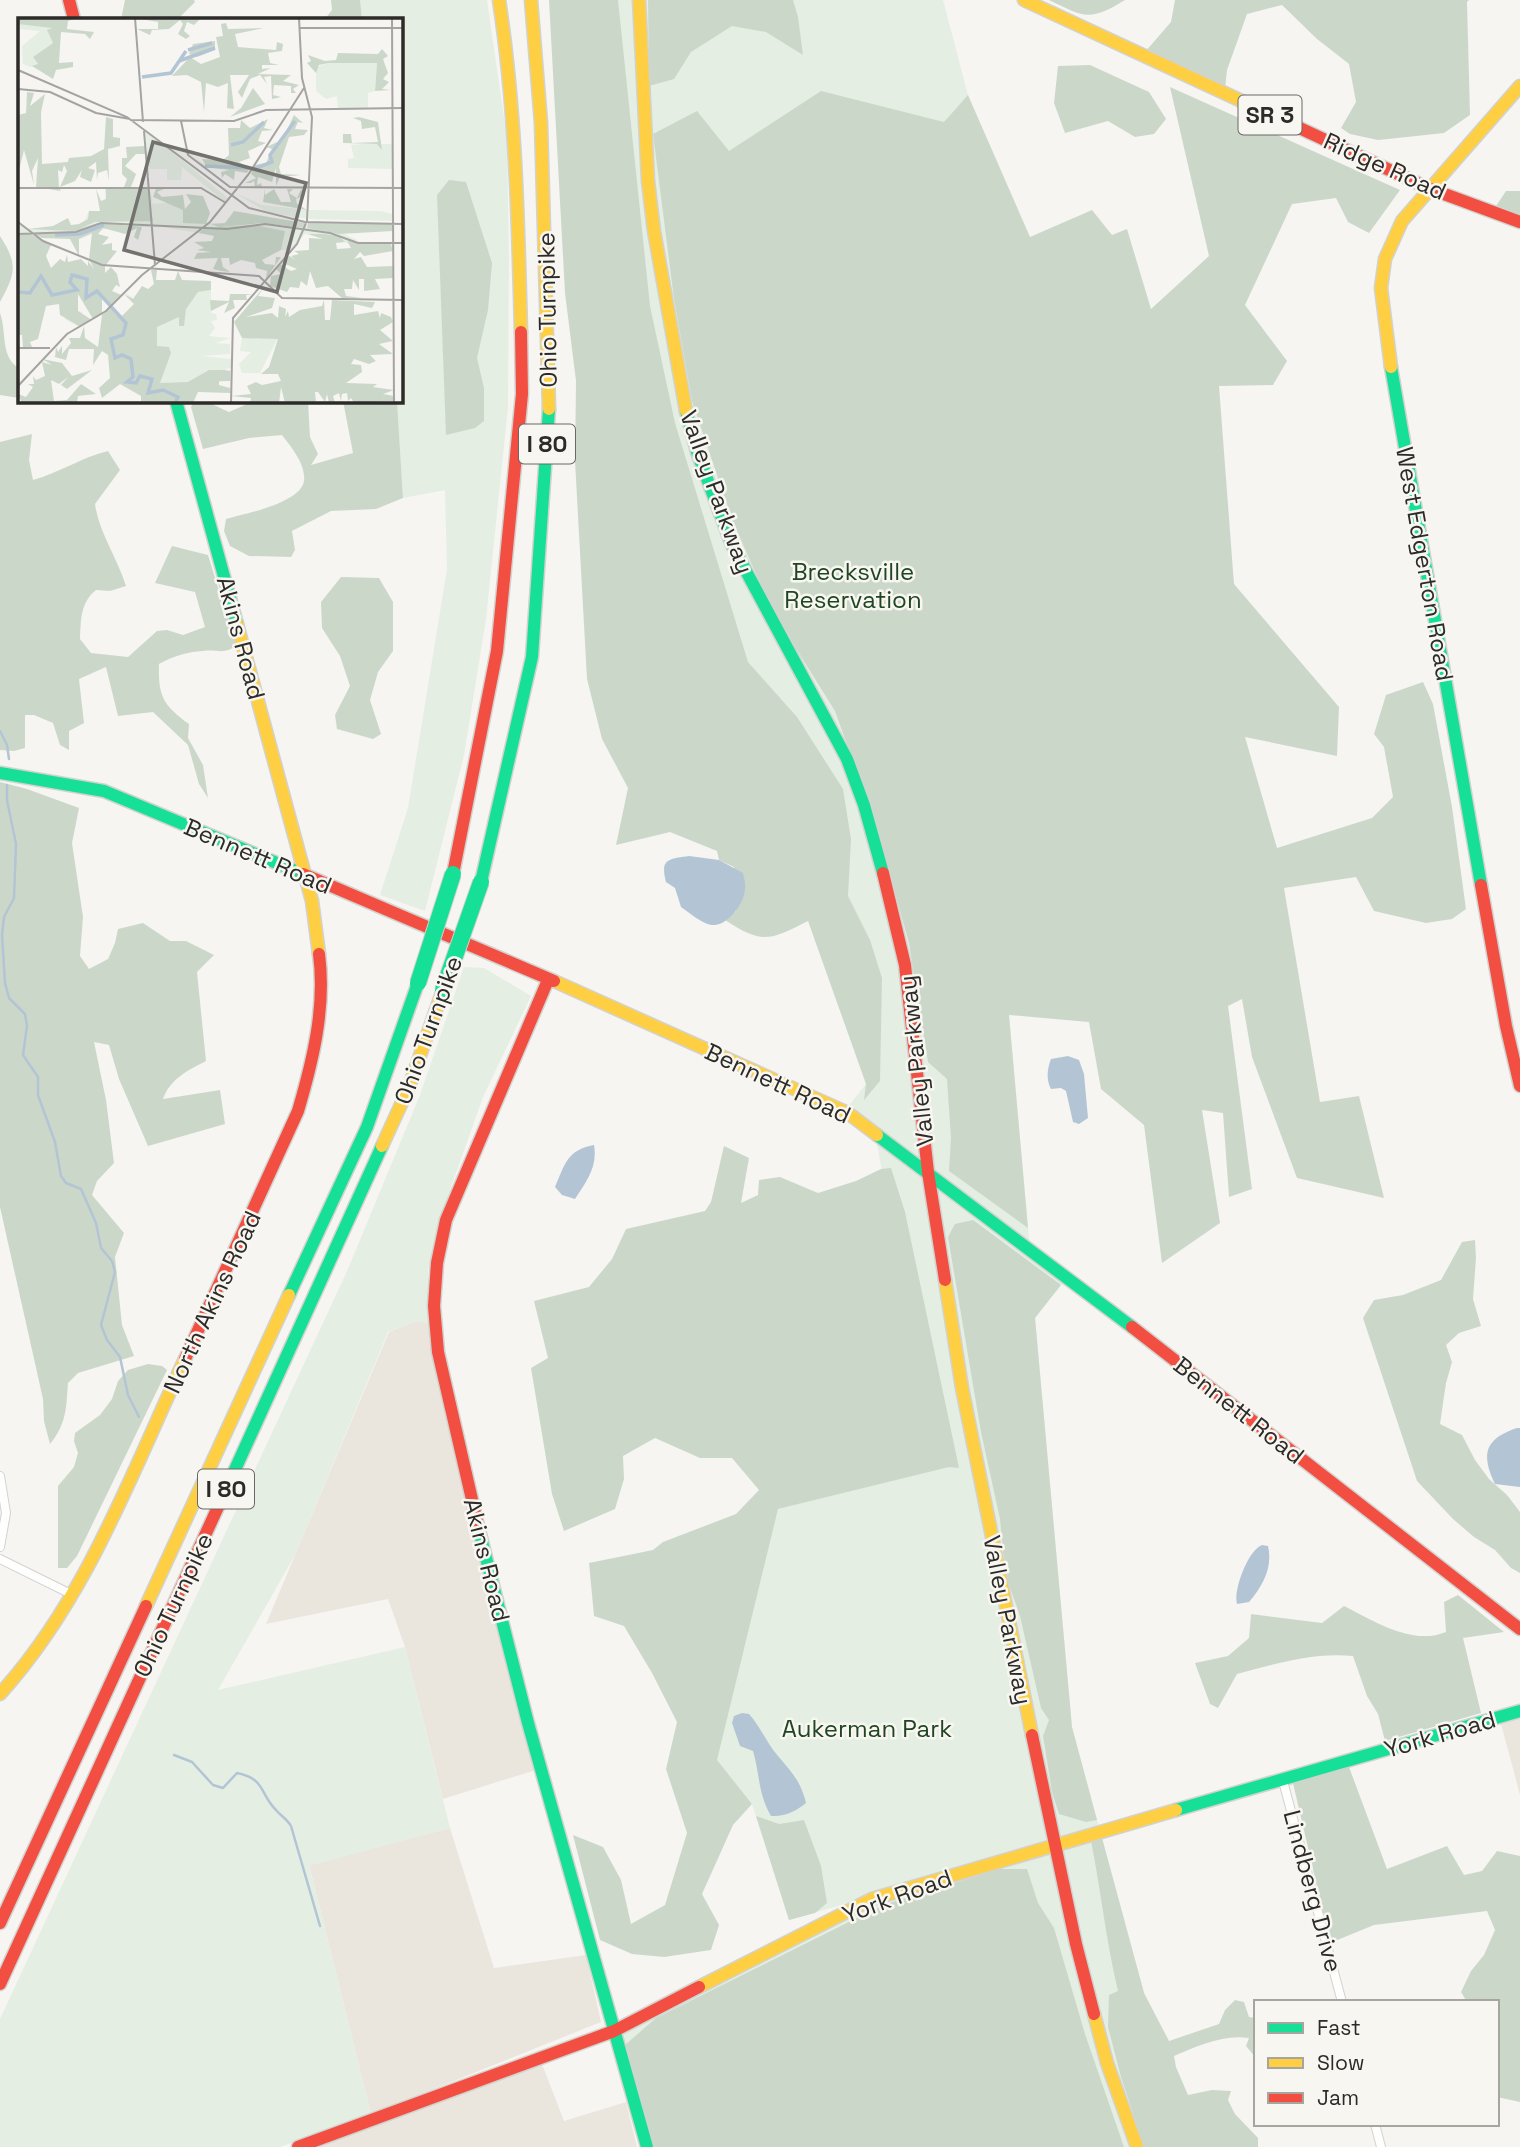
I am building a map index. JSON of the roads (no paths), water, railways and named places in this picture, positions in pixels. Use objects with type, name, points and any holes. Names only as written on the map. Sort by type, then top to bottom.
[{"type":"main road","points":[[69,0],[74,18]]},
{"type":"main road","name":"Ohio Turnpike","points":[[0,1923],[367,1127],[453,874],[497,651],[522,394],[518,206],[505,39],[499,0]]},
{"type":"main road","name":"Ohio Turnpike","points":[[0,1984],[409,1087],[481,882],[532,657],[549,409],[541,123],[531,0]]},
{"type":"main road","name":"Valley Parkway","points":[[639,0],[648,181],[681,393],[697,452],[732,545],[847,759],[864,805],[905,965],[928,1172],[962,1388],[1054,1845],[1107,2063],[1137,2147]]},
{"type":"main road","name":"Ridge Road","points":[[1024,0],[1429,188],[1520,222]]},
{"type":"main road","name":"West Edgerton Road","points":[[1520,86],[1402,221],[1385,259],[1381,288],[1384,324],[1498,985],[1520,1086]]},
{"type":"main road","name":"Akins Road","points":[[176,402],[305,876]]},
{"type":"main road","name":"Bennett Road","points":[[0,773],[104,791],[467,942],[848,1113],[1062,1272],[1520,1629]]},
{"type":"main road","name":"North Akins Road","points":[[0,1694],[44,1645],[73,1595],[298,1111],[318,1026],[322,978],[312,901],[305,876]]},
{"type":"main road","name":"Akins Road","points":[[548,980],[446,1220],[436,1263],[434,1306],[438,1352],[468,1485],[528,1723],[647,2147]]},
{"type":"main road","name":"York Road","points":[[298,2147],[614,2031],[872,1899],[1520,1711]]},
{"type":"street","points":[[0,1476],[6,1513],[0,1547]]},
{"type":"street","points":[[0,1559],[73,1595]]},
{"type":"street","name":"Lindberg Drive","points":[[1283,1781],[1341,2000]]},
{"type":"street","points":[[1376,2126],[1381,2147]]},
{"type":"water","points":[[689,856],[719,860],[743,873],[745,887],[742,900],[726,921],[715,925],[697,919],[681,907],[675,888],[666,882],[665,864],[671,859]]},
{"type":"water","points":[[1068,1056],[1079,1060],[1084,1074],[1088,1118],[1079,1124],[1073,1122],[1066,1091],[1061,1088],[1051,1089],[1048,1082],[1051,1059]]},
{"type":"water","points":[[594,1145],[593,1167],[575,1199],[562,1195],[555,1187],[568,1159],[578,1150]]},
{"type":"water","points":[[1520,1428],[1520,1487],[1495,1484],[1488,1465],[1488,1449],[1498,1437]]},
{"type":"water","points":[[1262,1545],[1268,1546],[1266,1576],[1249,1602],[1237,1604],[1237,1590],[1247,1562]]},
{"type":"water","points":[[742,1713],[753,1718],[804,1794],[806,1803],[794,1811],[781,1816],[771,1816],[761,1792],[753,1751],[740,1746],[732,1723],[734,1716]]},
{"type":"waterway","points":[[0,731],[7,745],[9,759]]},
{"type":"waterway","points":[[7,785],[7,800],[16,844],[14,898],[4,917],[2,935],[5,983],[9,998],[25,1014],[27,1026],[23,1055],[38,1077],[38,1095],[55,1142],[61,1176],[66,1183],[81,1189],[96,1223],[101,1248],[112,1261],[115,1272],[101,1325],[107,1340],[120,1357],[128,1395],[139,1417]]},
{"type":"waterway","points":[[174,1755],[192,1762],[213,1785],[223,1788],[237,1773],[258,1783],[271,1804],[291,1826],[320,1926]]},
{"type":"park label","name":"Brecksville Reservation","points":[[853,585]]},
{"type":"park label","name":"Aukerman Park","points":[[867,1728]]}]
